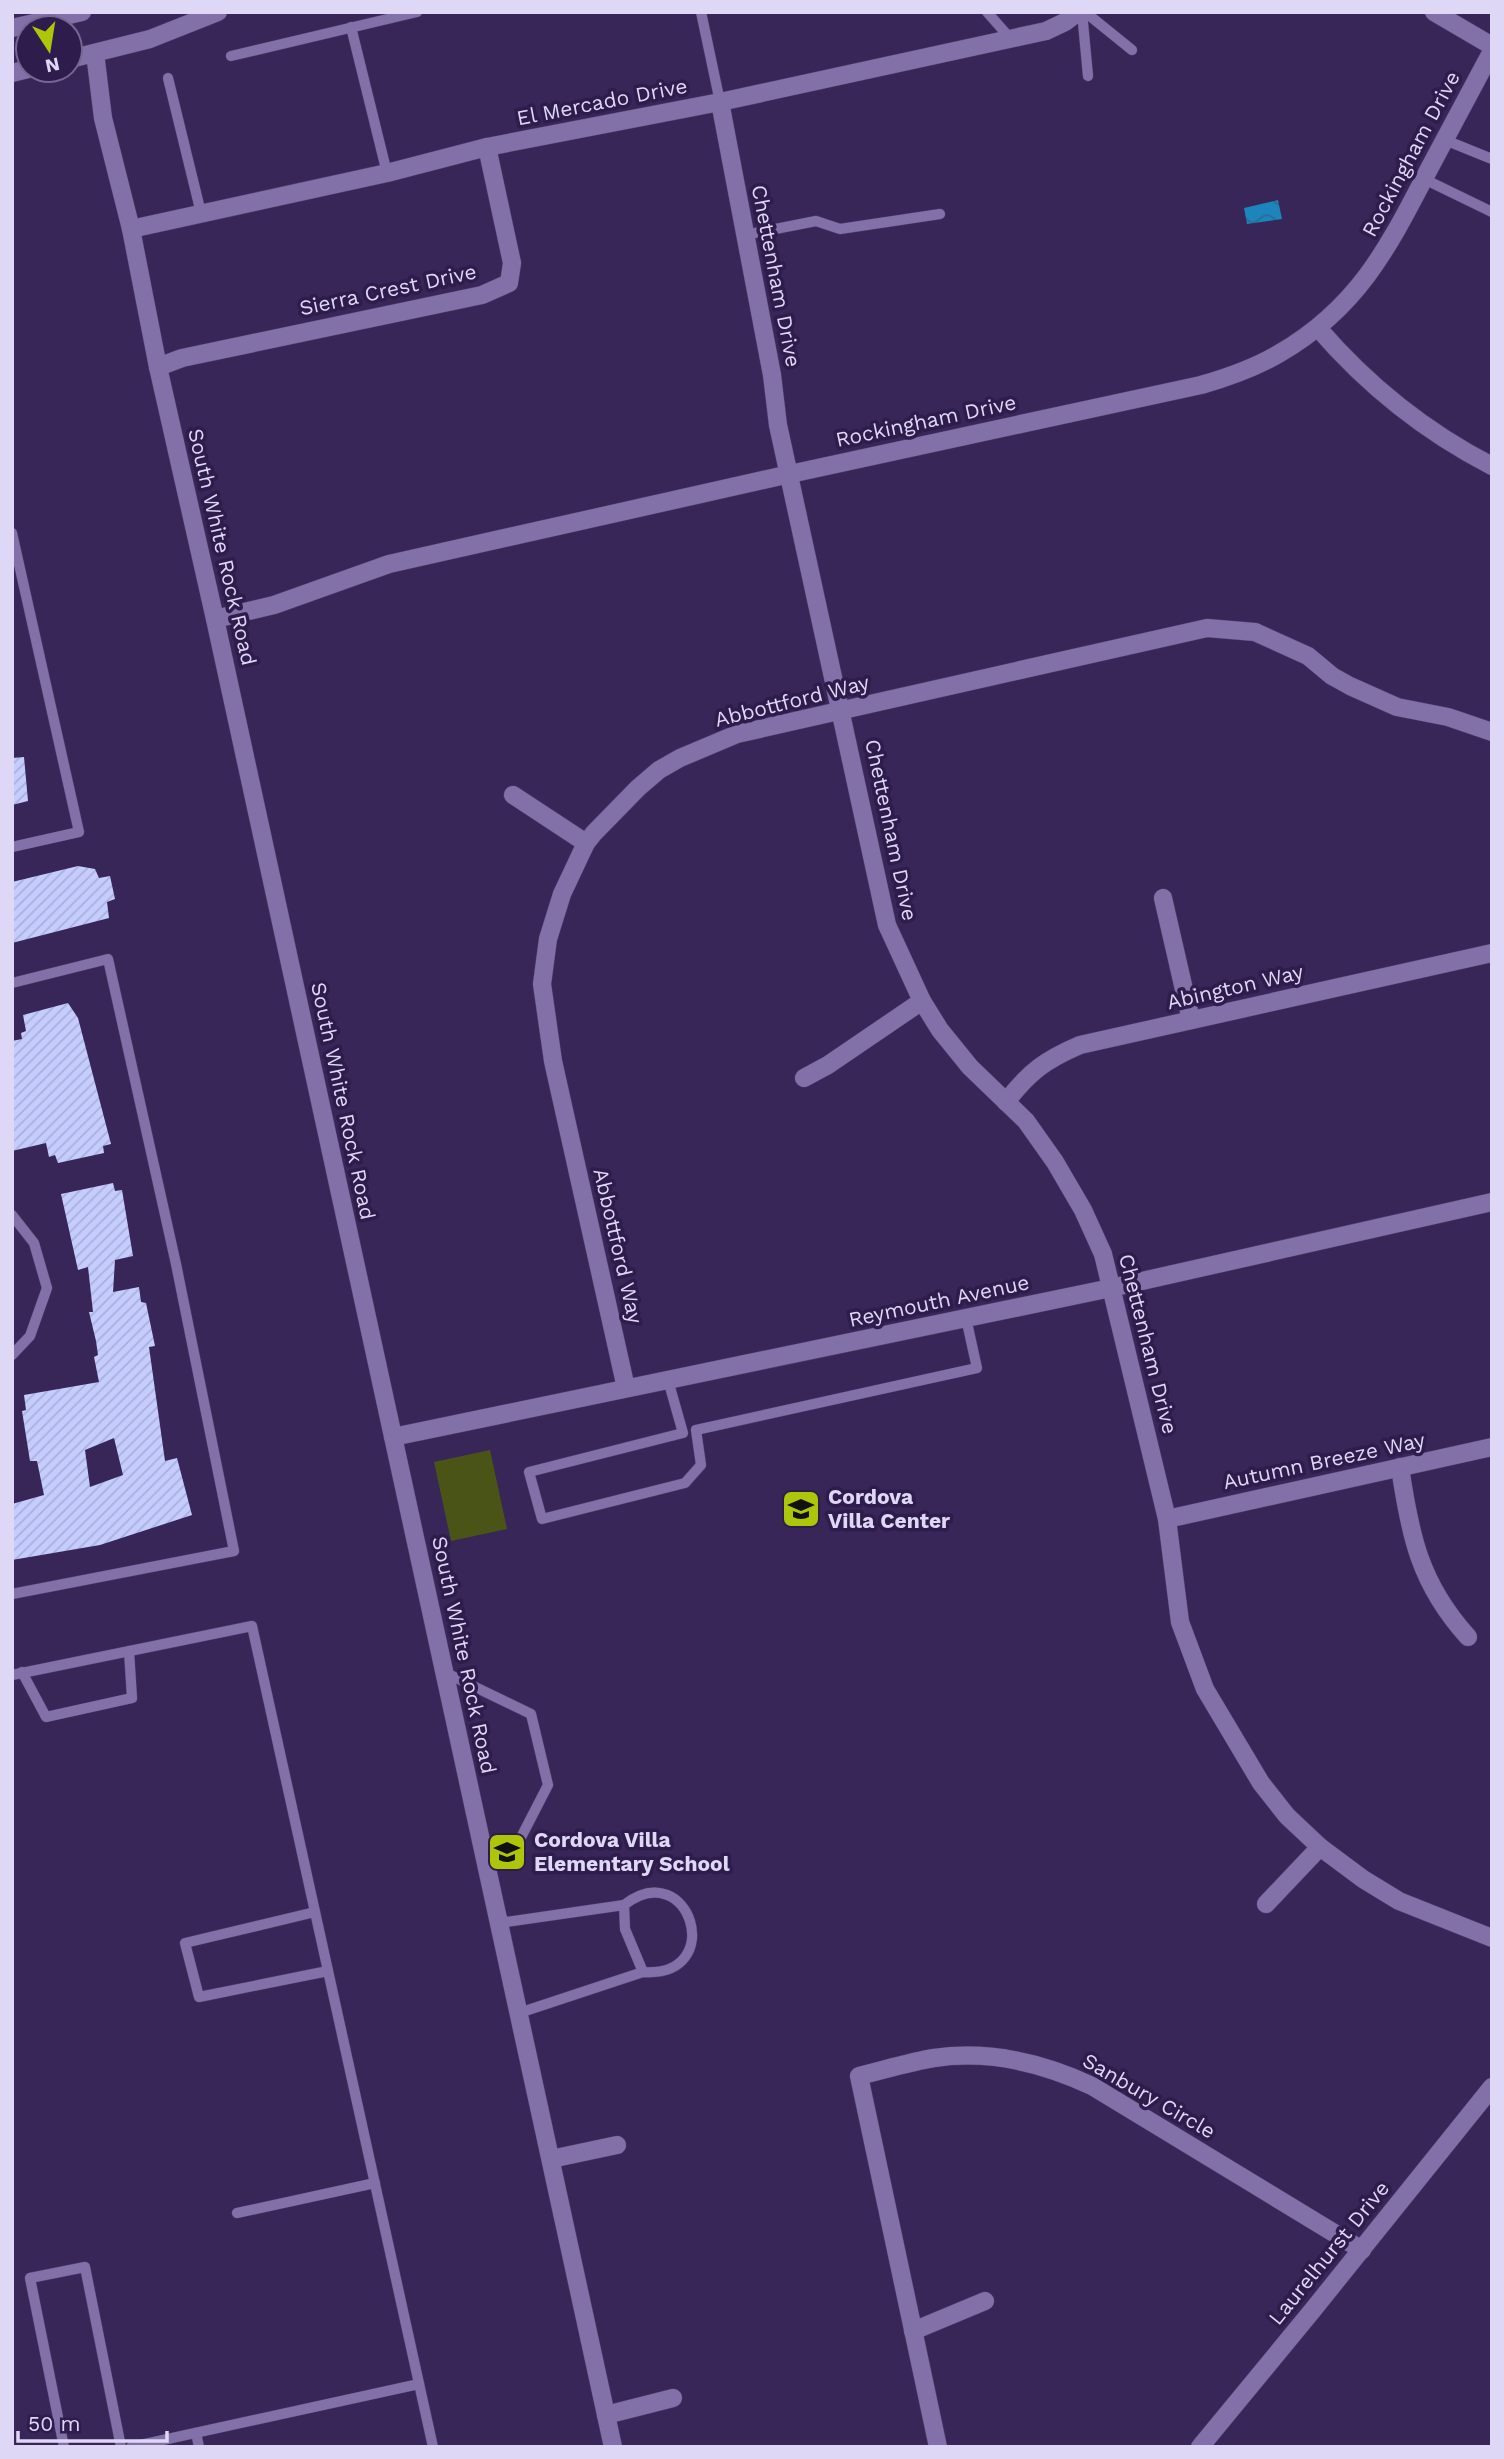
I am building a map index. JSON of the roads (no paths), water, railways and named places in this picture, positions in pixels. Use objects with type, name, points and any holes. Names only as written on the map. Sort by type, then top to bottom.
[{"type":"street","points":[[12,28],[82,12]]},
{"type":"street","points":[[84,56],[150,39],[218,12]]},
{"type":"street","name":"El Mercado Drive","points":[[131,229],[387,173],[487,147],[720,102],[1046,30],[1082,12]]},
{"type":"street","points":[[1434,12],[1492,48]]},
{"type":"street","name":"Rockingham Drive","points":[[215,619],[274,605],[389,564],[1201,386],[1242,372],[1281,353],[1318,328],[1348,300],[1375,267],[1387,249],[1492,48]]},
{"type":"street","name":"South White Rock Road","points":[[95,53],[103,118],[131,229],[158,367],[613,2447]]},
{"type":"street","name":"Chettenham Drive","points":[[720,102],[772,375],[778,425],[887,925],[922,1001],[940,1030],[970,1067],[1026,1121],[1083,1210],[1103,1254],[1167,1519],[1180,1622],[1205,1689],[1261,1783],[1287,1816],[1320,1847],[1363,1879],[1399,1901],[1492,1938]]},
{"type":"street","name":"Sierra Crest Drive","points":[[158,367],[182,358],[482,295],[509,283],[512,263],[487,147]]},
{"type":"street","points":[[1318,328],[1376,389],[1417,422],[1460,450],[1492,466]]},
{"type":"street","name":"Abbottford Way","points":[[626,1388],[554,1061],[542,984],[548,939],[562,894],[586,844],[638,788],[659,770],[737,734],[1207,628],[1255,632],[1308,656],[1332,676],[1396,707],[1448,717],[1492,732]]},
{"type":"street","points":[[513,795],[586,844]]},
{"type":"street","points":[[1163,898],[1191,1020]]},
{"type":"street","name":"Abington Way","points":[[1006,1102],[1024,1078],[1060,1054],[1080,1045],[1492,953]]},
{"type":"street","points":[[804,1078],[828,1065],[922,1001]]},
{"type":"street","name":"Reymouth Avenue","points":[[393,1437],[1111,1288],[1492,1202]]},
{"type":"street","name":"Autumn Breeze Way","points":[[1167,1519],[1492,1447]]},
{"type":"street","points":[[1400,1467],[1408,1520],[1421,1565],[1441,1605],[1468,1637]]},
{"type":"street","points":[[1266,1904],[1320,1847]]},
{"type":"street","name":"Sanbury Circle","points":[[938,2447],[859,2076],[932,2058],[955,2056],[1003,2058],[1048,2068],[1092,2086],[1362,2250]]},
{"type":"street","name":"Laurelhurst Drive","points":[[1200,2447],[1492,2087]]},
{"type":"street","points":[[551,2159],[617,2145]]},
{"type":"street","points":[[913,2331],[985,2301]]},
{"type":"street","points":[[606,2415],[673,2398]]},
{"type":"lane","points":[[231,56],[416,12]]},
{"type":"lane","name":"Chettenham Drive","points":[[701,12],[720,102]]},
{"type":"lane","points":[[987,12],[1010,38]]},
{"type":"lane","points":[[1082,12],[1132,50]]},
{"type":"lane","points":[[1082,12],[1088,76]]},
{"type":"lane","points":[[351,27],[387,173]]},
{"type":"lane","points":[[168,78],[201,214]]},
{"type":"lane","points":[[1445,139],[1492,159]]},
{"type":"lane","points":[[1424,179],[1492,212]]},
{"type":"lane","points":[[745,235],[816,221],[840,229],[940,214]]},
{"type":"lane","points":[[12,533],[79,832],[12,847]]},
{"type":"lane","points":[[12,983],[108,959],[176,1264],[234,1551],[12,1594]]},
{"type":"lane","points":[[12,1215],[34,1242],[47,1288],[30,1336],[12,1355]]},
{"type":"lane","points":[[696,1430],[701,1465],[685,1483],[542,1519],[529,1472],[683,1433],[696,1430],[977,1367],[966,1318]]},
{"type":"lane","points":[[668,1380],[683,1433]]},
{"type":"lane","points":[[129,1651],[132,1698],[46,1717],[17,1674],[129,1651],[252,1626],[433,2447]]},
{"type":"lane","points":[[444,1672],[531,1714],[548,1785],[515,1849],[486,1865]]},
{"type":"lane","points":[[499,1923],[624,1905],[634,1897],[659,1893],[682,1905],[693,1928],[688,1953],[680,1963],[669,1970],[643,1972],[519,2013]]},
{"type":"lane","points":[[624,1905],[625,1929],[643,1972]]},
{"type":"lane","points":[[315,1912],[185,1943],[199,1997],[328,1971]]},
{"type":"lane","points":[[237,2213],[375,2183]]},
{"type":"lane","points":[[64,2447],[30,2278],[85,2267],[121,2447]]},
{"type":"lane","points":[[131,2447],[419,2384]]},
{"type":"lane","points":[[196,2433],[199,2447]]},
{"type":"water","points":[[1278,200],[1282,219],[1247,224],[1244,208]]},
{"type":"place","name":"Cordova Villa Center","points":[[801,1509]]},
{"type":"place","name":"Cordova Villa Elementary School","points":[[507,1852]]}]
